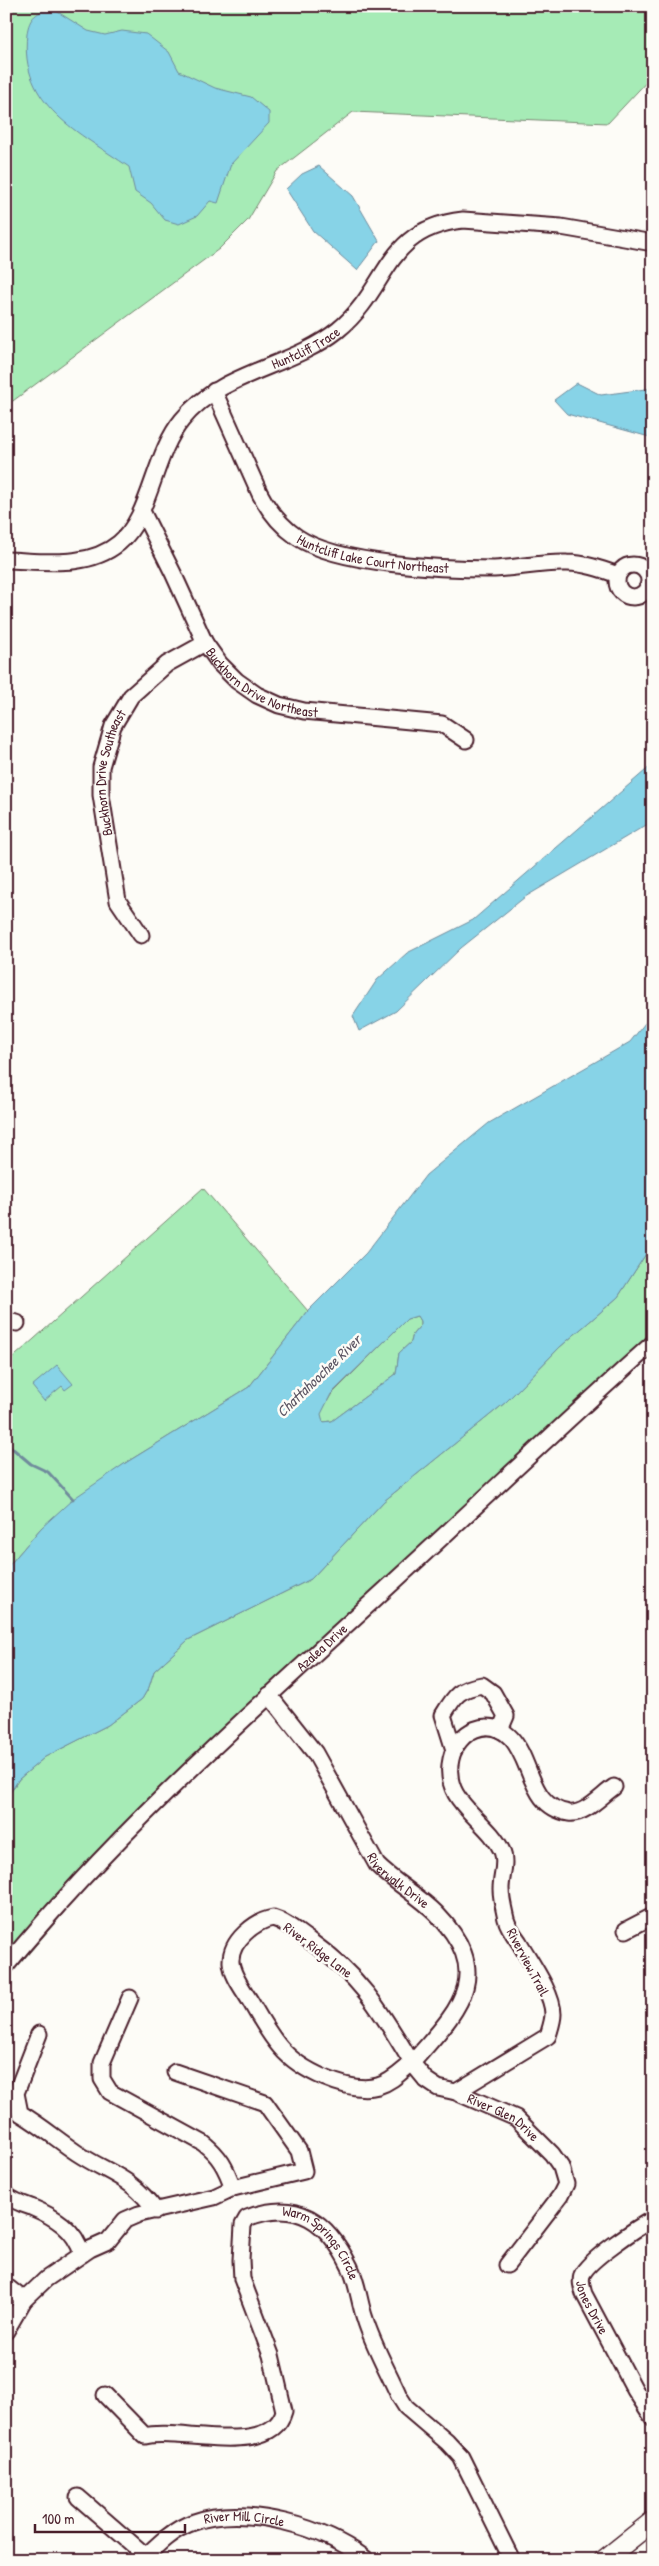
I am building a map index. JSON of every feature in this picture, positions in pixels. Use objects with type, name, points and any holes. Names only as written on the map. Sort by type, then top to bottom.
[{"type":"main road","points":[[604,2560],[653,2521]]},
{"type":"street","name":"Huntcliff Trace","points":[[6,560],[81,560],[102,554],[120,543],[133,528],[142,511],[169,439],[183,419],[214,391],[304,352],[327,338],[359,310],[394,257],[415,234],[432,226],[463,220],[561,228],[653,243]]},
{"type":"street","name":"Huntcliff Lake Court Northeast","points":[[214,391],[269,510],[296,537],[314,547],[342,555],[446,568],[496,569],[566,563],[582,564],[618,575]]},
{"type":"street","name":"Buckhorn Drive Northeast","points":[[142,511],[174,573],[205,643],[220,664],[237,681],[257,694],[279,704],[304,711],[442,724],[466,740]]},
{"type":"street","name":"Buckhorn Drive Southeast","points":[[141,935],[118,901],[100,795],[101,767],[113,726],[132,696],[167,664],[205,643]]},
{"type":"street","name":"Azalea Drive","points":[[6,1966],[42,1922],[148,1810],[269,1695],[653,1343]]},
{"type":"street","points":[[454,1750],[444,1715],[454,1696],[467,1688],[482,1685],[493,1693],[506,1716],[500,1730]]},
{"type":"street","name":"Riverwalk Drive","points":[[269,1695],[316,1753],[377,1864],[392,1880],[437,1913],[463,1952],[468,1976],[462,2002],[453,2016],[412,2062]]},
{"type":"street","points":[[454,1750],[464,1735],[472,1730],[489,1727],[500,1730],[512,1739],[540,1795],[557,1810],[571,1813],[582,1811],[614,1787]]},
{"type":"street","name":"Riverview Trail","points":[[454,1750],[450,1778],[456,1796],[462,1805],[497,1841],[504,1854],[501,1888],[506,1921],[536,1972],[553,2013],[548,2036],[456,2092]]},
{"type":"street","points":[[626,1930],[653,1916]]},
{"type":"street","name":"River Ridge Lane","points":[[273,1918],[282,1921],[329,1954],[364,1987],[412,2062],[393,2079],[379,2086],[362,2089],[344,2086],[301,2064],[281,2048],[269,2032],[234,1972],[231,1961],[234,1947],[255,1925],[263,1920],[273,1918]]},
{"type":"street","points":[[130,1998],[102,2063],[102,2079],[110,2092],[216,2153],[224,2165],[233,2188]]},
{"type":"street","points":[[39,2034],[16,2093],[20,2113],[78,2154],[128,2181],[145,2195],[156,2211]]},
{"type":"street","name":"River Glen Drive","points":[[412,2062],[426,2080],[438,2088],[456,2092],[516,2118],[552,2154],[561,2167],[566,2184],[560,2196],[508,2265]]},
{"type":"street","points":[[6,2331],[24,2300],[46,2279],[82,2254],[108,2241],[125,2220],[214,2197],[233,2188],[304,2171],[299,2151],[265,2102],[175,2072]]},
{"type":"street","points":[[6,2195],[12,2200],[39,2210],[66,2226],[78,2240],[82,2254]]},
{"type":"street","name":"Warm Springs Circle","points":[[105,2395],[145,2436],[164,2433],[230,2439],[253,2435],[276,2427],[282,2420],[284,2411],[272,2355],[242,2280],[243,2225],[247,2218],[273,2210],[286,2210],[308,2217],[327,2231],[351,2268],[365,2320],[399,2396],[406,2407],[448,2442],[461,2457],[512,2560]]},
{"type":"street","name":"Jones Drive","points":[[653,2219],[636,2228],[589,2265],[582,2273],[580,2283],[635,2390],[653,2418]]},
{"type":"street","points":[[6,2286],[24,2300]]},
{"type":"street","points":[[78,2497],[144,2558]]},
{"type":"street","name":"River Mill Circle","points":[[144,2558],[176,2530],[210,2517],[227,2515],[295,2526],[341,2543],[355,2557]]},
{"type":"green space","points":[[6,6],[653,6],[653,75],[608,123],[353,112],[277,171],[248,220],[219,249],[6,406]]},
{"type":"green space","points":[[203,1188],[308,1311],[249,1387],[127,1462],[41,1528],[6,1569],[6,1364]]},
{"type":"green space","points":[[653,1243],[653,1355],[591,1408],[419,1565],[130,1835],[6,1980],[6,1799],[19,1779],[45,1757],[108,1725],[142,1699],[149,1687],[154,1671],[188,1640],[311,1579],[384,1501],[506,1402],[560,1347],[618,1297]]},
{"type":"green space","points":[[417,1316],[420,1326],[413,1334],[411,1342],[399,1353],[396,1374],[332,1421],[323,1422],[320,1414],[331,1395],[407,1319]]},
{"type":"water","points":[[53,9],[88,31],[105,35],[122,31],[146,34],[169,52],[179,71],[215,88],[251,97],[269,112],[269,123],[231,164],[218,203],[210,201],[197,216],[179,224],[165,220],[151,203],[135,192],[129,167],[73,129],[56,114],[43,98],[33,80],[27,59],[27,34],[32,19],[42,11]]},
{"type":"water","points":[[319,166],[353,196],[379,241],[357,270],[313,231],[286,189],[302,174]]},
{"type":"water","points":[[577,383],[601,395],[653,388],[653,438],[567,414],[554,400]]},
{"type":"water","points":[[653,764],[653,821],[525,897],[461,948],[396,1011],[359,1031],[353,1016],[377,980],[407,953],[473,920]]},
{"type":"water","name":"Chattahoochee River","points":[[653,1013],[653,1243],[618,1297],[560,1347],[506,1402],[384,1501],[311,1579],[188,1640],[154,1671],[149,1687],[142,1699],[108,1725],[45,1757],[19,1779],[6,1799],[6,1569],[41,1528],[73,1499],[127,1462],[249,1387],[308,1311],[366,1253],[426,1175],[489,1123],[630,1042]],"holes":[[[417,1316],[420,1326],[413,1334],[411,1342],[399,1353],[396,1374],[332,1421],[323,1422],[321,1414],[331,1394],[407,1319]]]},
{"type":"water","points":[[57,1365],[73,1384],[65,1390],[62,1386],[44,1401],[32,1386]]},
{"type":"waterway","points":[[6,1443],[31,1464],[48,1472],[73,1499]]}]
